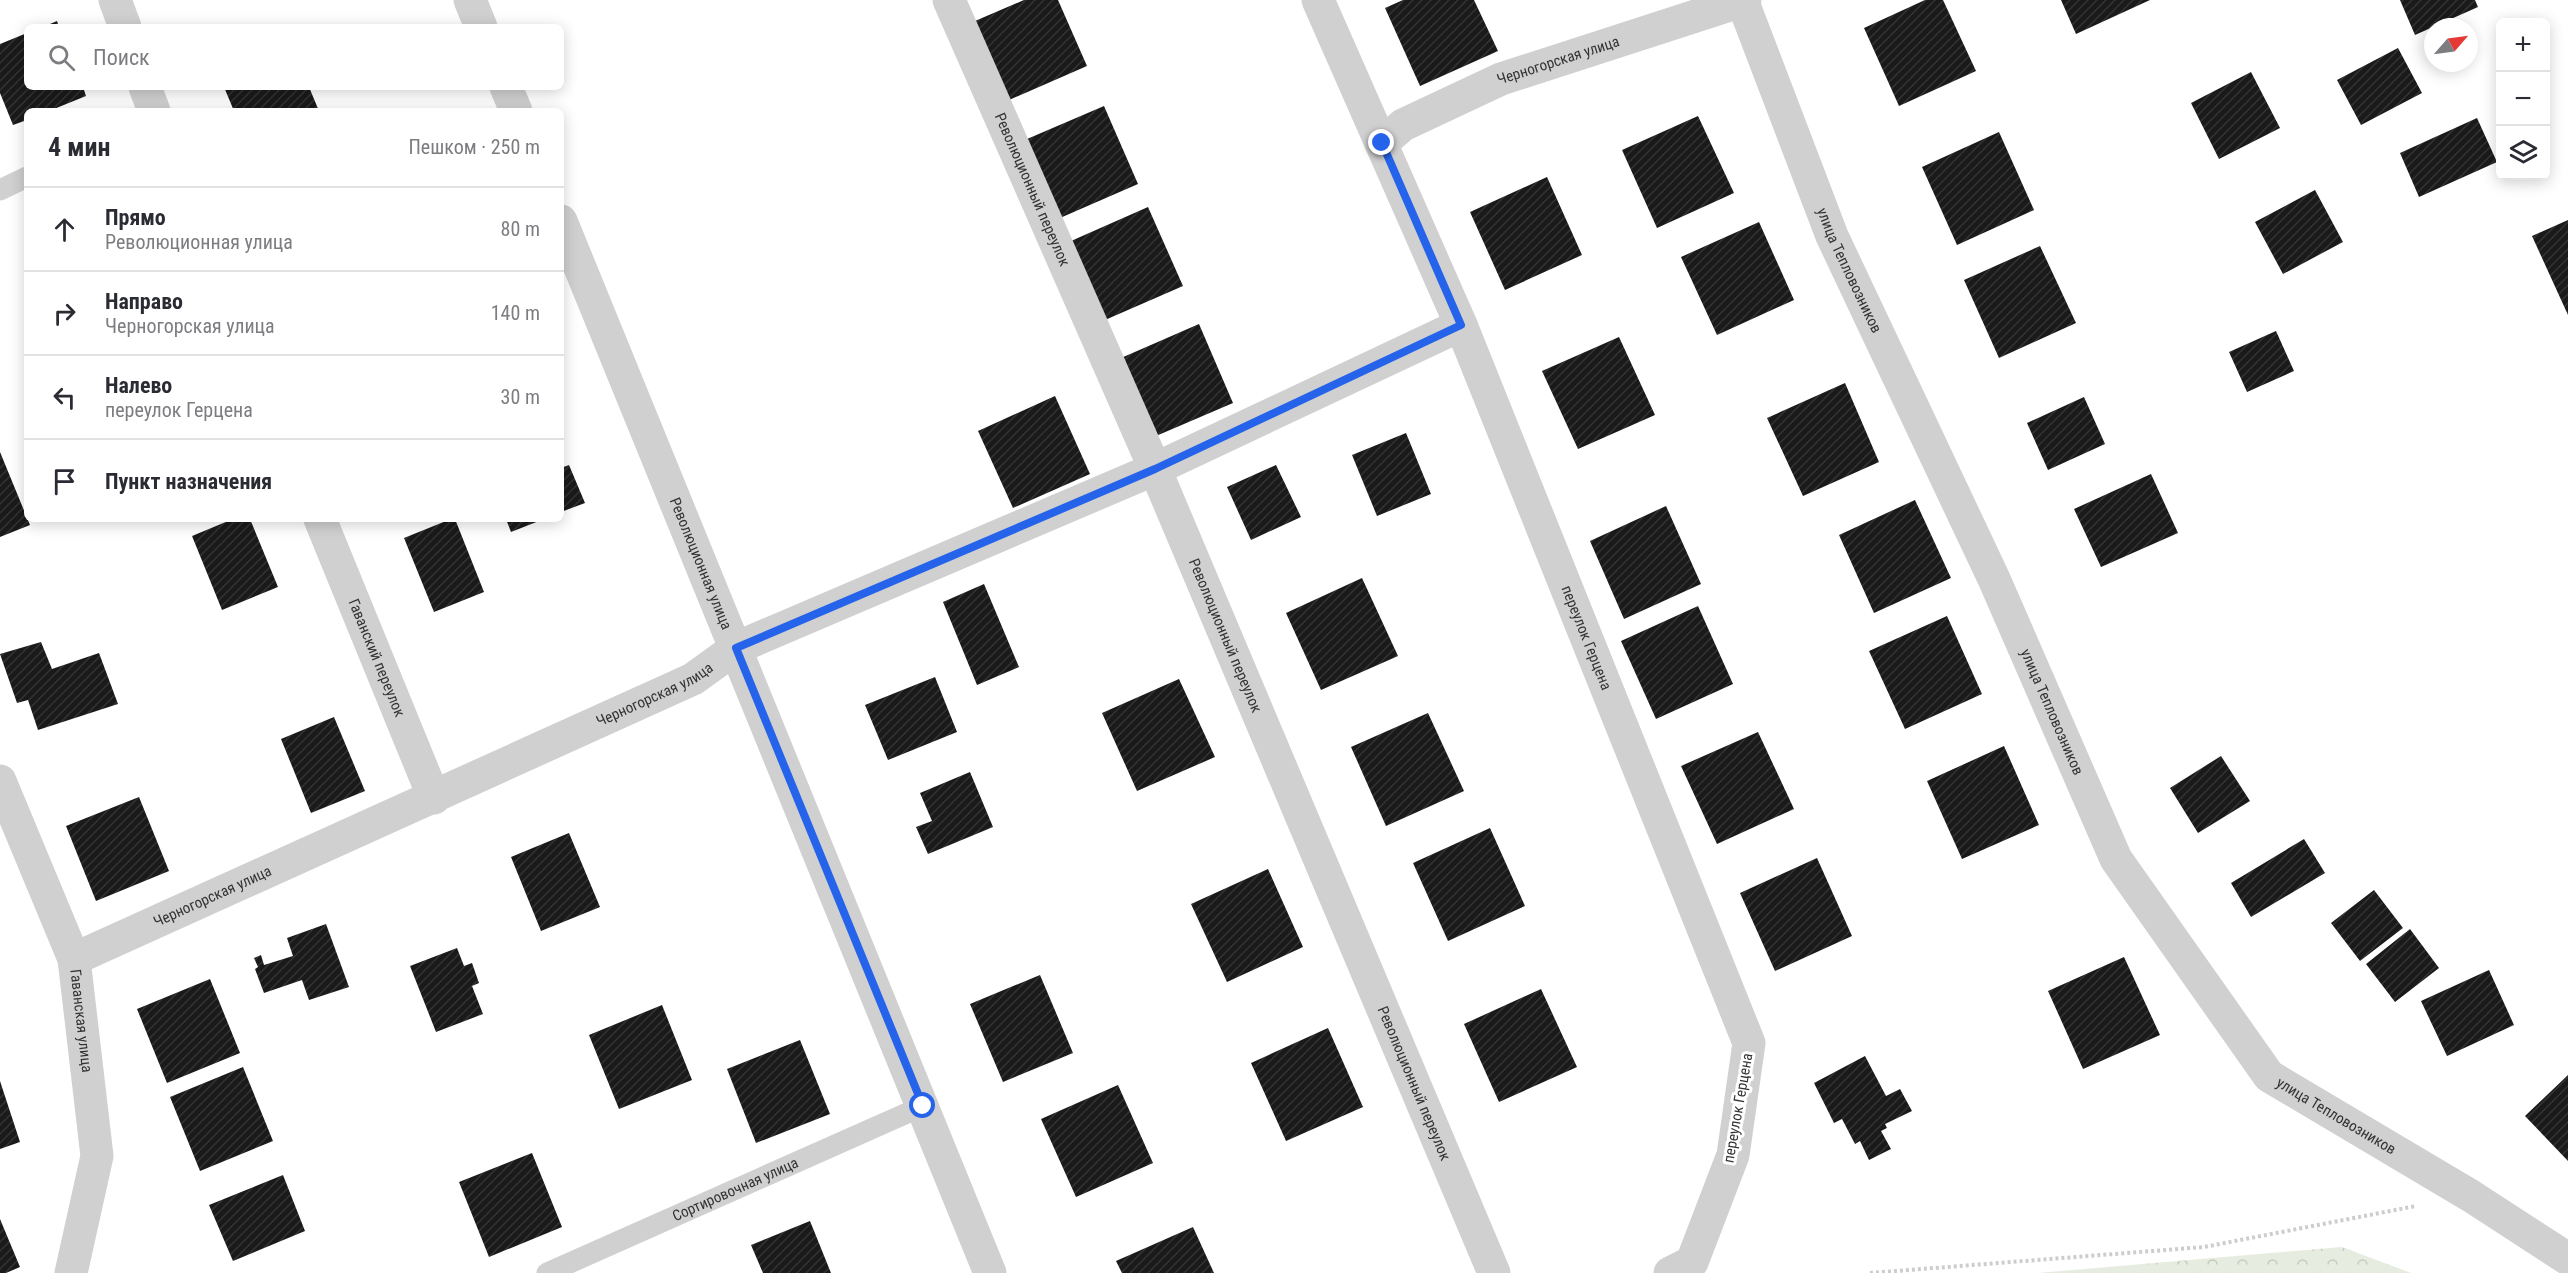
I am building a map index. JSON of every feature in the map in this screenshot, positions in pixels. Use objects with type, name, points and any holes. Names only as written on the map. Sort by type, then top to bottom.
[{"type":"street","points":[[115,0],[124,24]]},
{"type":"street","points":[[470,0],[481,24]]},
{"type":"street","name":"Революционный переулок","points":[[949,0],[1155,469],[1494,1273]]},
{"type":"street","name":"переулок Герцена","points":[[1318,0],[1461,325],[1749,1043],[1733,1155],[1692,1263],[1670,1273]]},
{"type":"street","name":"Черногорская улица","points":[[1382,143],[1403,125],[1501,79],[1743,0]]},
{"type":"street","name":"улица Тепловозников","points":[[1743,0],[1832,236],[1994,579],[2116,859],[2269,1076],[2471,1196],[2568,1259]]},
{"type":"street","points":[[146,90],[153,108]]},
{"type":"street","points":[[507,90],[515,108]]},
{"type":"street","name":"Революционная улица","points":[[564,228],[990,1273]]},
{"type":"street","name":"Черногорская улица","points":[[74,958],[434,798],[693,679],[736,648],[1155,469],[1461,325]]},
{"type":"street","name":"Гаванский переулок","points":[[321,522],[434,798]]},
{"type":"street","name":"Гаванская улица","points":[[0,781],[74,958],[97,1156],[71,1273]]},
{"type":"lane","points":[[0,190],[24,178]]},
{"type":"lane","name":"Сортировочная улица","points":[[547,1273],[923,1106]]},
{"type":"path","points":[[1870,1273],[2204,1247],[2471,1196]]},
{"type":"green space","points":[[2342,1247],[2411,1273],[2038,1273]]},
{"type":"building","points":[[1024,0],[1058,0],[1087,66],[1009,100],[975,21]]},
{"type":"building","points":[[1403,0],[1474,0],[1498,51],[1420,86],[1385,8]]},
{"type":"building","points":[[1925,0],[1943,0],[1976,71],[1899,106],[1864,28]]},
{"type":"building","points":[[2061,0],[2150,0],[2076,34]]},
{"type":"building","points":[[2400,0],[2475,0],[2478,7],[2453,18],[2424,18],[2424,31],[2415,35]]},
{"type":"building","points":[[24,34],[24,90],[84,90],[86,96],[56,108],[24,108],[24,121],[13,125],[0,93],[0,44]]},
{"type":"building","points":[[2398,48],[2422,93],[2361,125],[2337,80]]},
{"type":"building","points":[[2251,72],[2280,128],[2219,159],[2191,103]]},
{"type":"building","points":[[225,90],[310,90],[318,108],[233,108]]},
{"type":"building","points":[[1104,106],[1138,184],[1060,218],[1027,139]]},
{"type":"building","points":[[1698,116],[1734,193],[1657,228],[1622,150]]},
{"type":"building","points":[[2477,118],[2496,162],[2419,197],[2400,153]]},
{"type":"building","points":[[1999,132],[2034,210],[1957,245],[1922,167]]},
{"type":"building","points":[[1547,177],[1582,255],[1505,290],[1470,212]]},
{"type":"building","points":[[2315,190],[2343,242],[2283,274],[2255,222]]},
{"type":"building","points":[[1148,207],[1183,286],[1105,320],[1071,241]]},
{"type":"building","points":[[2568,220],[2568,315],[2532,236]]},
{"type":"building","points":[[1759,222],[1794,300],[1717,335],[1681,257]]},
{"type":"building","points":[[2040,246],[2076,323],[1999,358],[1964,280]]},
{"type":"building","points":[[1199,324],[1233,403],[1156,436],[1121,358]]},
{"type":"building","points":[[2276,331],[2294,371],[2247,392],[2229,352]]},
{"type":"building","points":[[1619,337],[1655,415],[1578,449],[1542,371]]},
{"type":"building","points":[[1845,383],[1879,462],[1803,496],[1767,418]]},
{"type":"building","points":[[1055,396],[1090,474],[1013,508],[978,431]]},
{"type":"building","points":[[2084,397],[2105,444],[2048,470],[2027,423]]},
{"type":"building","points":[[1406,433],[1431,494],[1377,516],[1352,455]]},
{"type":"building","points":[[0,452],[24,510],[24,522],[29,522],[30,525],[0,537]]},
{"type":"building","points":[[569,465],[585,503],[564,511],[564,467]]},
{"type":"building","points":[[1276,465],[1301,517],[1251,540],[1227,487]]},
{"type":"building","points":[[2151,474],[2178,533],[2101,567],[2074,509]]},
{"type":"building","points":[[1915,500],[1951,578],[1874,613],[1839,535]]},
{"type":"building","points":[[1666,506],[1701,584],[1624,619],[1590,541]]},
{"type":"building","points":[[226,522],[251,522],[278,587],[222,610],[192,536]]},
{"type":"building","points":[[444,522],[456,522],[484,592],[434,612],[404,538]]},
{"type":"building","points":[[507,522],[536,522],[511,532]]},
{"type":"building","points":[[1362,578],[1398,656],[1321,690],[1286,613]]},
{"type":"building","points":[[984,584],[1019,667],[977,685],[943,602]]},
{"type":"building","points":[[1698,606],[1733,684],[1656,719],[1621,641]]},
{"type":"building","points":[[1947,616],[1982,694],[1905,729],[1869,651]]},
{"type":"building","points":[[41,642],[52,669],[99,653],[118,704],[38,730],[28,700],[17,703],[0,654]]},
{"type":"building","points":[[935,677],[957,732],[888,760],[865,705]]},
{"type":"building","points":[[1179,679],[1215,757],[1137,791],[1102,713]]},
{"type":"building","points":[[1428,713],[1464,791],[1386,826],[1351,747]]},
{"type":"building","points":[[334,717],[365,791],[311,813],[281,739]]},
{"type":"building","points":[[1758,732],[1794,809],[1717,844],[1681,766]]},
{"type":"building","points":[[2004,746],[2039,825],[1962,859],[1927,781]]},
{"type":"building","points":[[2221,756],[2250,801],[2198,833],[2170,788]]},
{"type":"building","points":[[970,772],[993,827],[928,854],[916,827],[932,821],[920,793]]},
{"type":"building","points":[[139,797],[169,871],[96,901],[66,826]]},
{"type":"building","points":[[1490,828],[1525,906],[1448,941],[1413,863]]},
{"type":"building","points":[[569,833],[600,907],[541,931],[511,857]]},
{"type":"building","points":[[2304,839],[2325,873],[2251,917],[2231,883]]},
{"type":"building","points":[[1817,858],[1852,936],[1775,971],[1740,893]]},
{"type":"building","points":[[1268,869],[1303,947],[1227,982],[1191,904]]},
{"type":"building","points":[[2374,890],[2403,928],[2360,961],[2331,923]]},
{"type":"building","points":[[326,924],[349,987],[309,1000],[302,980],[264,993],[255,969],[258,967],[254,958],[261,955],[264,965],[293,956],[287,938]]},
{"type":"building","points":[[2410,929],[2439,968],[2395,1002],[2366,964]]},
{"type":"building","points":[[457,948],[464,966],[472,963],[479,983],[472,986],[483,1014],[436,1032],[410,966]]},
{"type":"building","points":[[2124,957],[2160,1035],[2083,1069],[2048,991]]},
{"type":"building","points":[[2489,970],[2514,1025],[2447,1056],[2421,1001]]},
{"type":"building","points":[[1040,975],[1073,1053],[1003,1082],[970,1004]]},
{"type":"building","points":[[210,979],[240,1053],[167,1083],[137,1009]]},
{"type":"building","points":[[1541,989],[1577,1067],[1499,1102],[1464,1024]]},
{"type":"building","points":[[662,1005],[692,1080],[619,1109],[589,1035]]},
{"type":"building","points":[[1328,1028],[1363,1107],[1286,1141],[1251,1063]]},
{"type":"building","points":[[800,1040],[830,1114],[756,1143],[727,1069]]},
{"type":"building","points":[[1865,1056],[1886,1096],[1900,1089],[1912,1111],[1885,1124],[1887,1128],[1881,1131],[1891,1149],[1869,1160],[1860,1141],[1855,1144],[1842,1119],[1834,1123],[1814,1083]]},
{"type":"building","points":[[243,1067],[273,1141],[200,1171],[170,1097]]},
{"type":"building","points":[[2568,1075],[2568,1161],[2525,1116]]},
{"type":"building","points":[[0,1081],[20,1142],[0,1149]]},
{"type":"building","points":[[1118,1085],[1153,1163],[1076,1197],[1041,1119]]},
{"type":"building","points":[[532,1153],[562,1227],[489,1257],[459,1182]]},
{"type":"building","points":[[283,1175],[305,1231],[233,1261],[209,1205]]},
{"type":"building","points":[[0,1219],[20,1267],[6,1273],[0,1273]]},
{"type":"building","points":[[810,1221],[831,1273],[763,1273],[751,1245]]},
{"type":"building","points":[[1193,1227],[1214,1273],[1122,1273],[1116,1261]]},
{"type":"route","points":[[923,1106],[736,648],[1155,469],[1461,325],[1382,143]]}]
